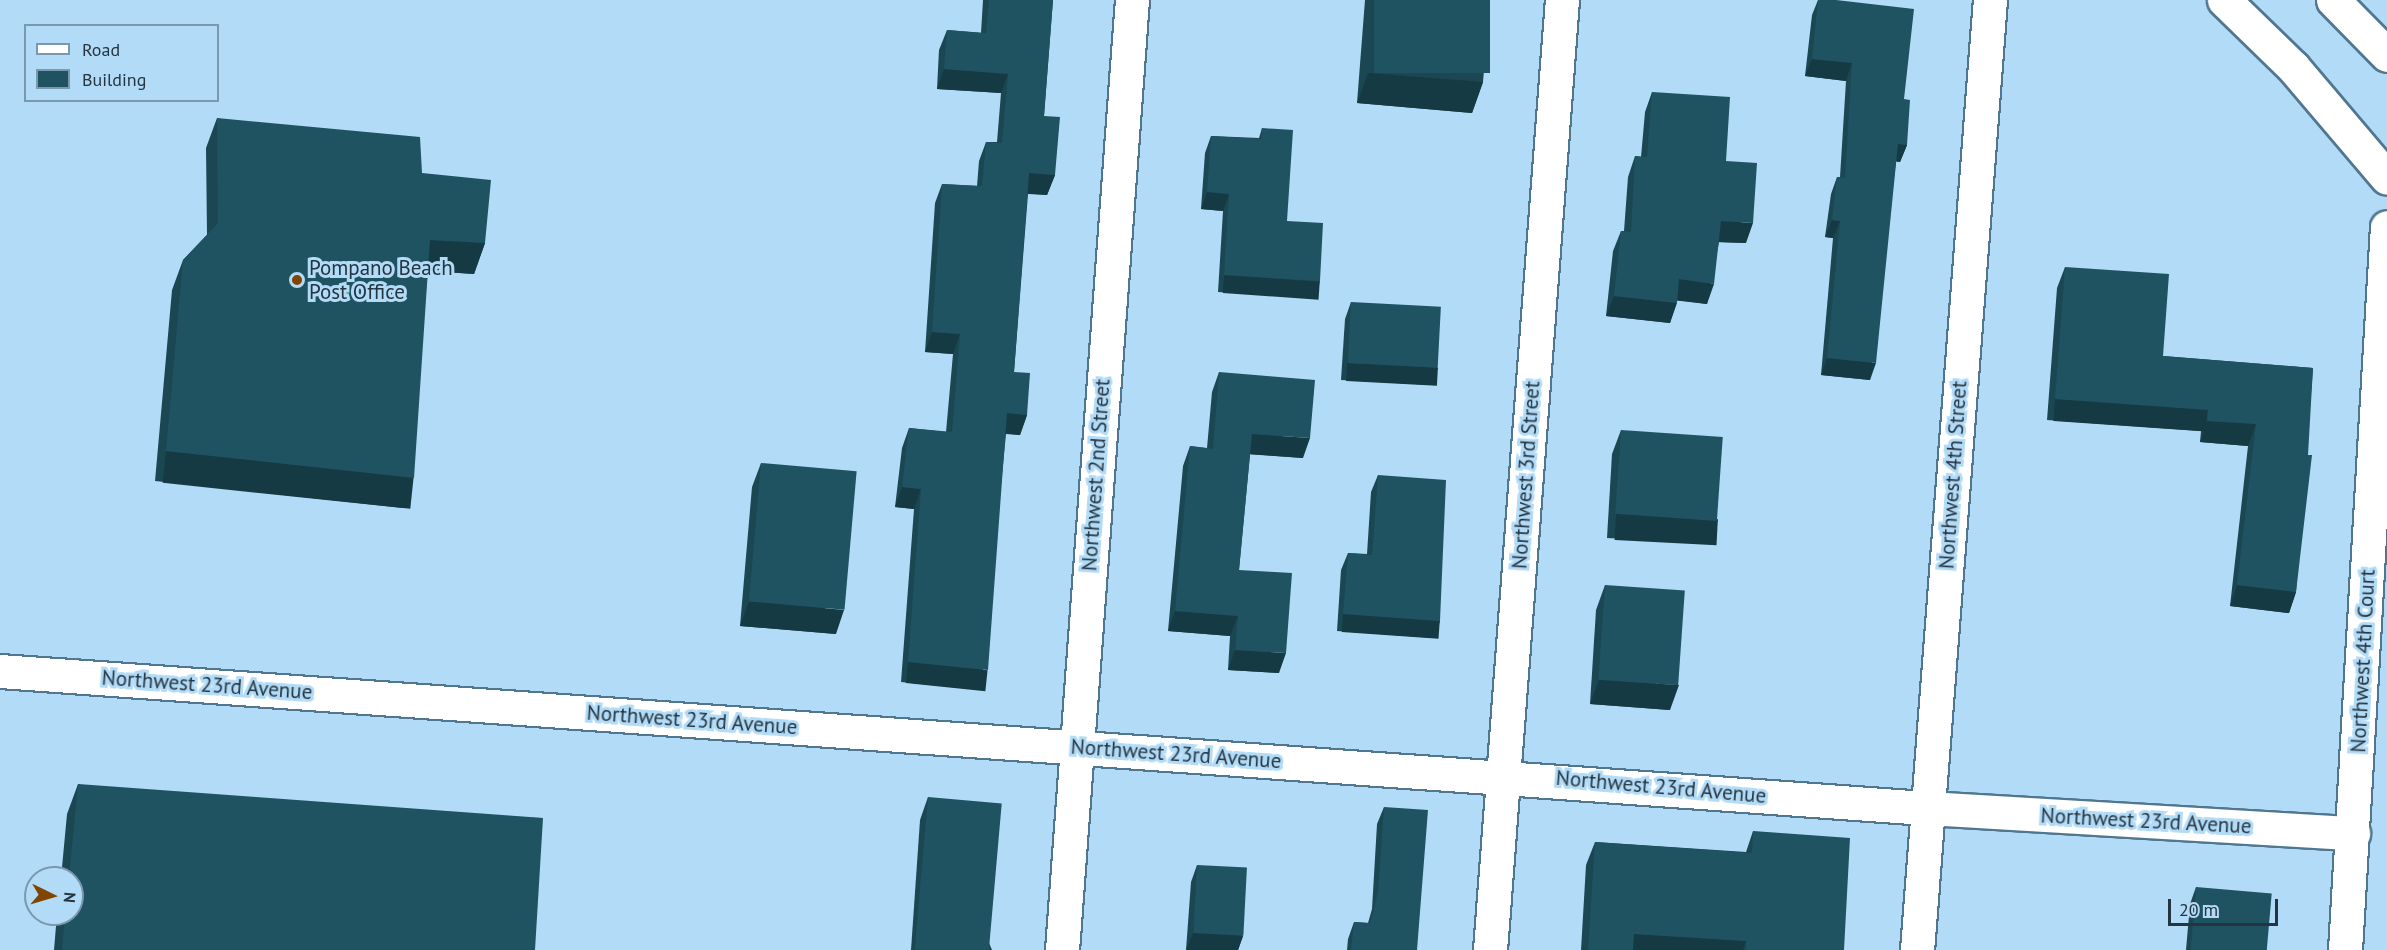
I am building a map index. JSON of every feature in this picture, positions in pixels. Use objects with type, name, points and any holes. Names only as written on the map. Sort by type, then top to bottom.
[{"type":"street","name":"Northwest 2nd Street","points":[[1062,950],[1132,0]]},
{"type":"street","name":"Northwest 3rd Street","points":[[1490,950],[1562,0]]},
{"type":"street","name":"Northwest 4th Street","points":[[1917,950],[1990,0]]},
{"type":"street","points":[[2224,0],[2293,67],[2387,178]]},
{"type":"street","points":[[2334,0],[2387,56]]},
{"type":"street","name":"Northwest 4th Court","points":[[2345,950],[2387,227]]},
{"type":"street","points":[[2372,498],[2387,466]]},
{"type":"street","name":"Northwest 23rd Avenue","points":[[0,671],[1502,775],[1927,808],[2353,833]]},
{"type":"building","points":[[989,0],[1053,0],[1044,116],[1060,117],[1055,175],[1029,173],[1014,372],[1030,373],[1027,415],[1007,413],[988,670],[908,662],[921,489],[902,487],[909,428],[952,432],[960,334],[932,332],[942,184],[982,186],[986,142],[1002,143],[1008,74],[944,69],[947,30],[986,33]]},
{"type":"building","points":[[1374,0],[1490,0],[1490,73],[1374,73]]},
{"type":"building","points":[[1818,0],[1914,9],[1904,99],[1910,100],[1907,145],[1898,144],[1876,363],[1827,358],[1840,221],[1832,220],[1837,177],[1845,178],[1852,63],[1812,59]]},
{"type":"building","points":[[1652,92],[1730,97],[1726,161],[1757,163],[1753,223],[1721,221],[1714,284],[1679,279],[1677,303],[1614,296],[1621,231],[1631,232],[1635,156],[1647,157]]},
{"type":"building","points":[[217,118],[420,137],[422,173],[491,180],[485,243],[430,240],[414,478],[166,451],[183,260],[218,223]]},
{"type":"building","points":[[1262,128],[1293,130],[1287,221],[1323,223],[1320,281],[1224,275],[1229,194],[1207,192],[1211,136],[1261,139]]},
{"type":"building","points":[[2065,267],[2169,274],[2163,356],[2313,368],[2308,455],[2312,455],[2296,592],[2237,585],[2256,424],[2207,421],[2208,410],[2055,399]]},
{"type":"building","points":[[1351,302],[1441,307],[1438,368],[1348,363]]},
{"type":"building","points":[[1219,372],[1315,380],[1310,438],[1252,434],[1239,570],[1292,573],[1286,653],[1235,650],[1238,616],[1175,611],[1190,446],[1213,449]]},
{"type":"building","points":[[1621,430],[1723,437],[1717,521],[1615,514]]},
{"type":"building","points":[[761,463],[857,471],[845,610],[749,601]]},
{"type":"building","points":[[1378,475],[1446,480],[1440,621],[1343,614],[1348,553],[1372,555]]},
{"type":"building","points":[[1605,585],[1685,591],[1678,685],[1598,680]]},
{"type":"building","points":[[78,784],[543,818],[535,950],[62,950],[64,926],[84,926],[84,866],[70,866]]},
{"type":"building","points":[[928,797],[1002,803],[989,950],[915,949]]},
{"type":"building","points":[[1384,807],[1428,810],[1417,950],[1351,950],[1354,922],[1370,923],[1378,892]]},
{"type":"building","points":[[1753,831],[1850,838],[1844,950],[1746,950],[1746,941],[1634,934],[1633,950],[1588,950],[1595,842],[1752,853]]},
{"type":"building","points":[[1197,865],[1247,868],[1243,936],[1193,933]]},
{"type":"building","points":[[2196,887],[2272,894],[2267,950],[2191,950]]},
{"type":"place","name":"Pompano Beach Post Office","points":[[297,280]]}]
